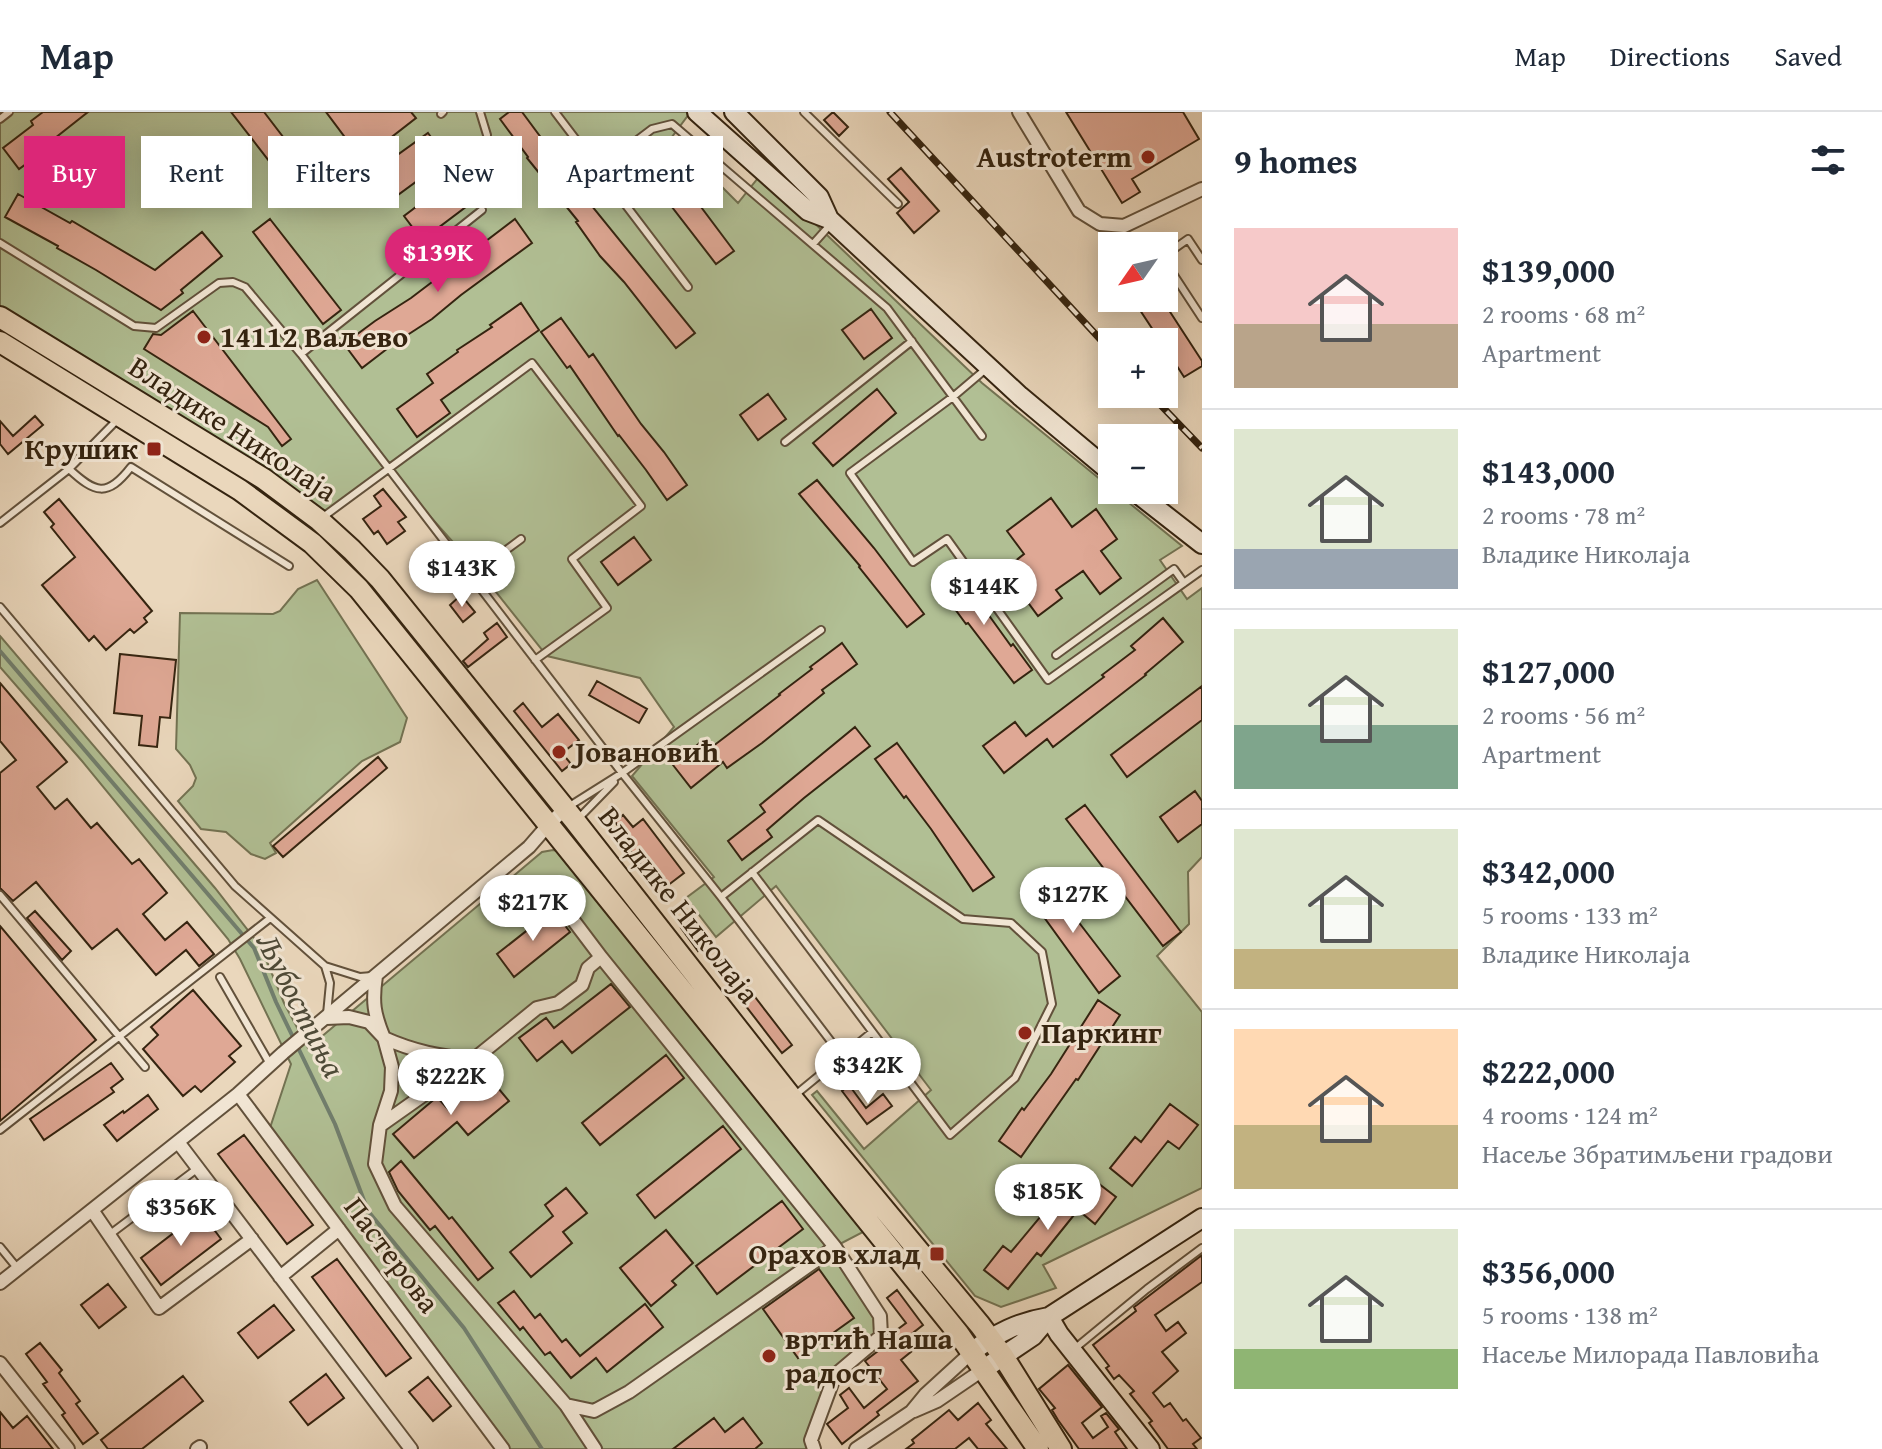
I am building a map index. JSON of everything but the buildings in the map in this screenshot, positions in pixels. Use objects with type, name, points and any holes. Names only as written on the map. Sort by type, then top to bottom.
[{"type":"main road","name":"Владике Николаја","points":[[0,317],[264,479],[319,520],[397,598],[792,1098],[990,1338],[1061,1449]]},
{"type":"main road","name":"Владике Николаја","points":[[0,342],[240,490],[312,543],[336,565],[394,631],[978,1360],[1038,1449]]},
{"type":"street","points":[[697,112],[808,211],[831,221],[988,368],[1098,462]]},
{"type":"street","points":[[734,112],[819,197],[831,221]]},
{"type":"street","points":[[1019,112],[1079,211],[1100,224],[1124,226],[1202,189]]},
{"type":"street","points":[[1151,504],[1202,544]]},
{"type":"street","points":[[0,1283],[238,1094],[283,1053],[570,815]]},
{"type":"street","points":[[558,900],[835,1247],[880,1316],[881,1336],[835,1375],[811,1440],[814,1449]]},
{"type":"street","points":[[380,1125],[473,1060],[537,1008],[558,1003],[582,985],[588,968],[601,957]]},
{"type":"street","points":[[376,976],[373,998],[375,1017],[392,1067],[391,1091],[380,1125],[375,1164],[395,1206],[566,1405],[595,1449]]},
{"type":"street","points":[[326,1018],[349,1017],[369,1022],[384,1038],[410,1050],[473,1060]]},
{"type":"street","name":"Пастерова","points":[[238,1094],[503,1449]]},
{"type":"street","points":[[178,1142],[411,1449]]},
{"type":"street","points":[[92,1210],[159,1308],[252,1239]]},
{"type":"street","points":[[911,1412],[925,1395],[978,1360],[1003,1356],[1033,1336],[1049,1317],[1202,1218]]},
{"type":"street","points":[[280,1277],[339,1229]]},
{"type":"street","points":[[566,1405],[594,1411],[629,1392],[835,1247]]},
{"type":"street","points":[[856,1449],[911,1412],[937,1401],[978,1360],[990,1338],[1014,1326],[1049,1317]]},
{"type":"street","points":[[1049,1317],[1150,1449]]},
{"type":"street","points":[[0,1363],[68,1449]]},
{"type":"lane","points":[[0,119],[9,112]]},
{"type":"lane","points":[[480,112],[487,135]]},
{"type":"lane","points":[[555,112],[574,136]]},
{"type":"lane","points":[[804,112],[898,204]]},
{"type":"lane","points":[[643,136],[652,129],[672,124],[686,136]]},
{"type":"lane","points":[[723,167],[887,308],[982,436]]},
{"type":"lane","points":[[628,208],[688,287]]},
{"type":"lane","points":[[301,354],[482,210]]},
{"type":"lane","points":[[813,244],[831,221]]},
{"type":"lane","points":[[1178,247],[1188,239],[1202,260]]},
{"type":"lane","points":[[0,243],[134,326],[156,328],[219,283],[233,282],[245,287],[301,354],[842,1056]]},
{"type":"lane","points":[[1178,280],[1202,318]]},
{"type":"lane","points":[[785,442],[912,341]]},
{"type":"lane","points":[[319,520],[532,363],[641,506],[572,559],[607,608],[535,660]]},
{"type":"lane","points":[[988,368],[850,473],[913,562],[947,539],[1048,680],[1202,570]]},
{"type":"lane","points":[[0,523],[69,469],[120,416]]},
{"type":"lane","points":[[69,469],[87,485],[98,489],[112,487],[131,467],[289,566]]},
{"type":"lane","points":[[471,576],[521,539]]},
{"type":"lane","points":[[1056,655],[1174,569],[1184,583]]},
{"type":"lane","points":[[0,607],[235,886],[325,966],[360,977],[376,976]]},
{"type":"lane","points":[[570,815],[622,773],[821,630]]},
{"type":"lane","points":[[570,815],[622,773]]},
{"type":"lane","points":[[721,897],[752,872],[818,820],[963,919],[1011,923],[1042,952],[1052,1004],[1015,1078],[950,1135],[752,872]]},
{"type":"lane","points":[[0,895],[145,1067]]},
{"type":"lane","points":[[0,1130],[269,919]]},
{"type":"lane","points":[[325,966],[330,983],[326,1018]]},
{"type":"lane","points":[[220,977],[270,1064]]},
{"type":"lane","points":[[792,1098],[872,1032]]},
{"type":"lane","points":[[109,1235],[198,1168]]},
{"type":"lane","points":[[0,1247],[18,1269]]},
{"type":"lane","points":[[1072,1350],[1202,1248]]},
{"type":"green space","points":[[0,112],[689,114],[673,136],[538,136],[538,208],[723,208],[723,188],[738,203],[762,173],[982,383],[1098,478],[1098,504],[1130,504],[1182,546],[1160,560],[1187,599],[1202,588],[1202,857],[1188,872],[1189,924],[1157,956],[1202,1012],[1202,1188],[1043,1265],[1056,1288],[1001,1307],[975,1296],[812,1095],[817,1091],[864,1149],[931,1090],[776,886],[716,937],[686,898],[714,877],[632,776],[674,727],[640,678],[547,656],[484,577],[388,469],[319,520],[0,317]]},
{"type":"green space","points":[[317,580],[407,718],[400,742],[362,761],[270,843],[276,853],[265,859],[251,854],[226,832],[201,829],[178,801],[193,786],[196,778],[190,765],[176,749],[180,613],[273,614],[280,611],[298,589]]},
{"type":"green space","points":[[0,636],[215,888],[261,947],[284,1003],[308,1048],[542,852],[553,850],[566,853],[865,1231],[836,1246],[880,1316],[881,1336],[835,1375],[814,1449],[503,1449],[268,1134],[291,1064],[228,939],[82,761],[0,667]]},
{"type":"waterway","name":"Љубостиња","points":[[0,651],[254,948],[276,1002],[335,1124],[368,1211],[464,1328],[542,1449]]},
{"type":"railway","points":[[890,112],[1098,337]]},
{"type":"railway","points":[[1163,408],[1202,448]]},
{"type":"place","name":"Austroterm","points":[[1148,157]]},
{"type":"place","name":"14112 Ваљево","points":[[204,337]]},
{"type":"place","name":"Крушик","points":[[154,449]]},
{"type":"place","name":"Јовановић","points":[[559,752]]},
{"type":"place","name":"Паркинг","points":[[1025,1033]]},
{"type":"place","name":"Орахов хлад","points":[[937,1254]]},
{"type":"place","name":"вртић Наша радост","points":[[769,1356]]}]
